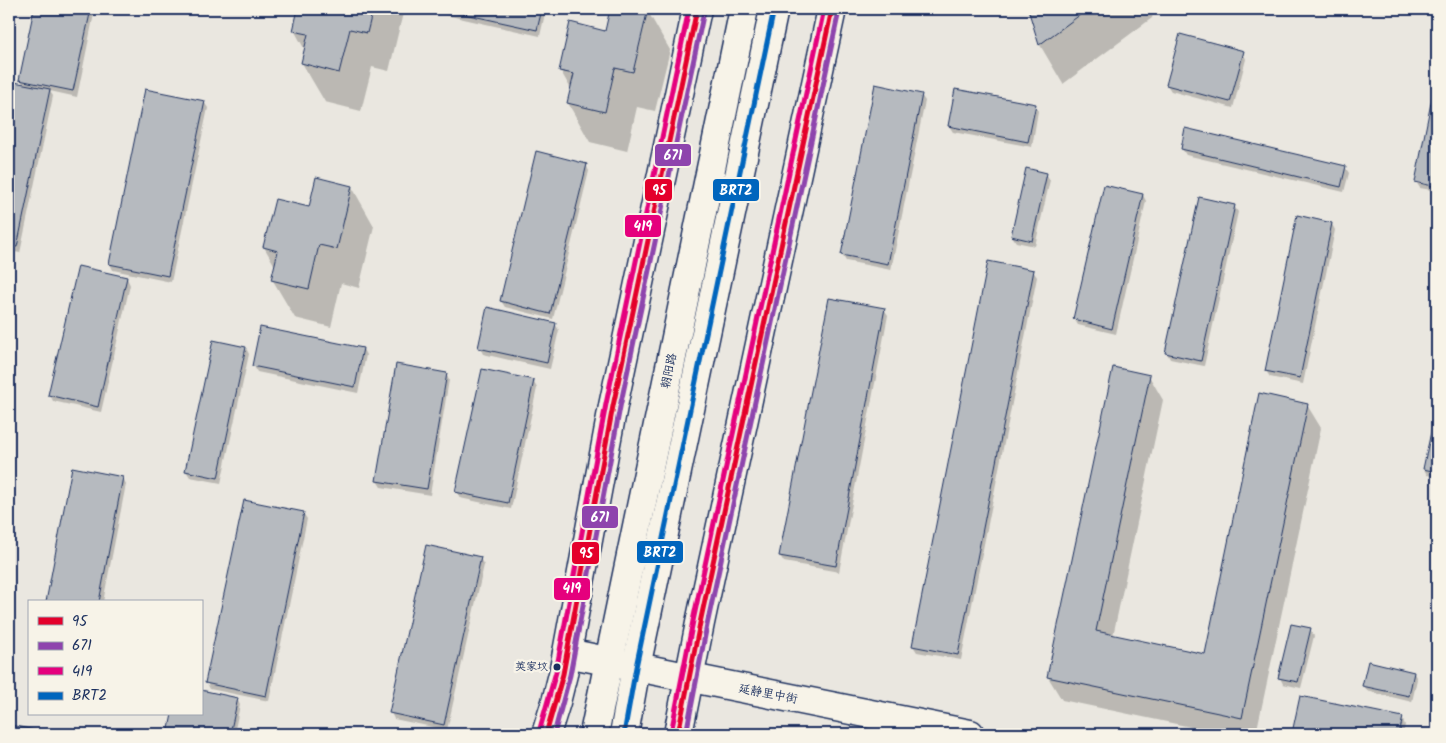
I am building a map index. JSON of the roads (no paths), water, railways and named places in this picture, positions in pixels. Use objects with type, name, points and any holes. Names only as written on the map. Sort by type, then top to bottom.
[{"type":"main road","points":[[546,734],[556,702],[567,653],[613,406],[697,9]]},
{"type":"main road","name":"朝阳路","points":[[594,734],[744,9]]},
{"type":"main road","points":[[624,734],[636,667],[774,9]]},
{"type":"main road","points":[[678,734],[832,9]]},
{"type":"main road","name":"延静里中街","points":[[567,653],[970,734]]},
{"type":"place","name":"英家坟","points":[[557,667]]}]
